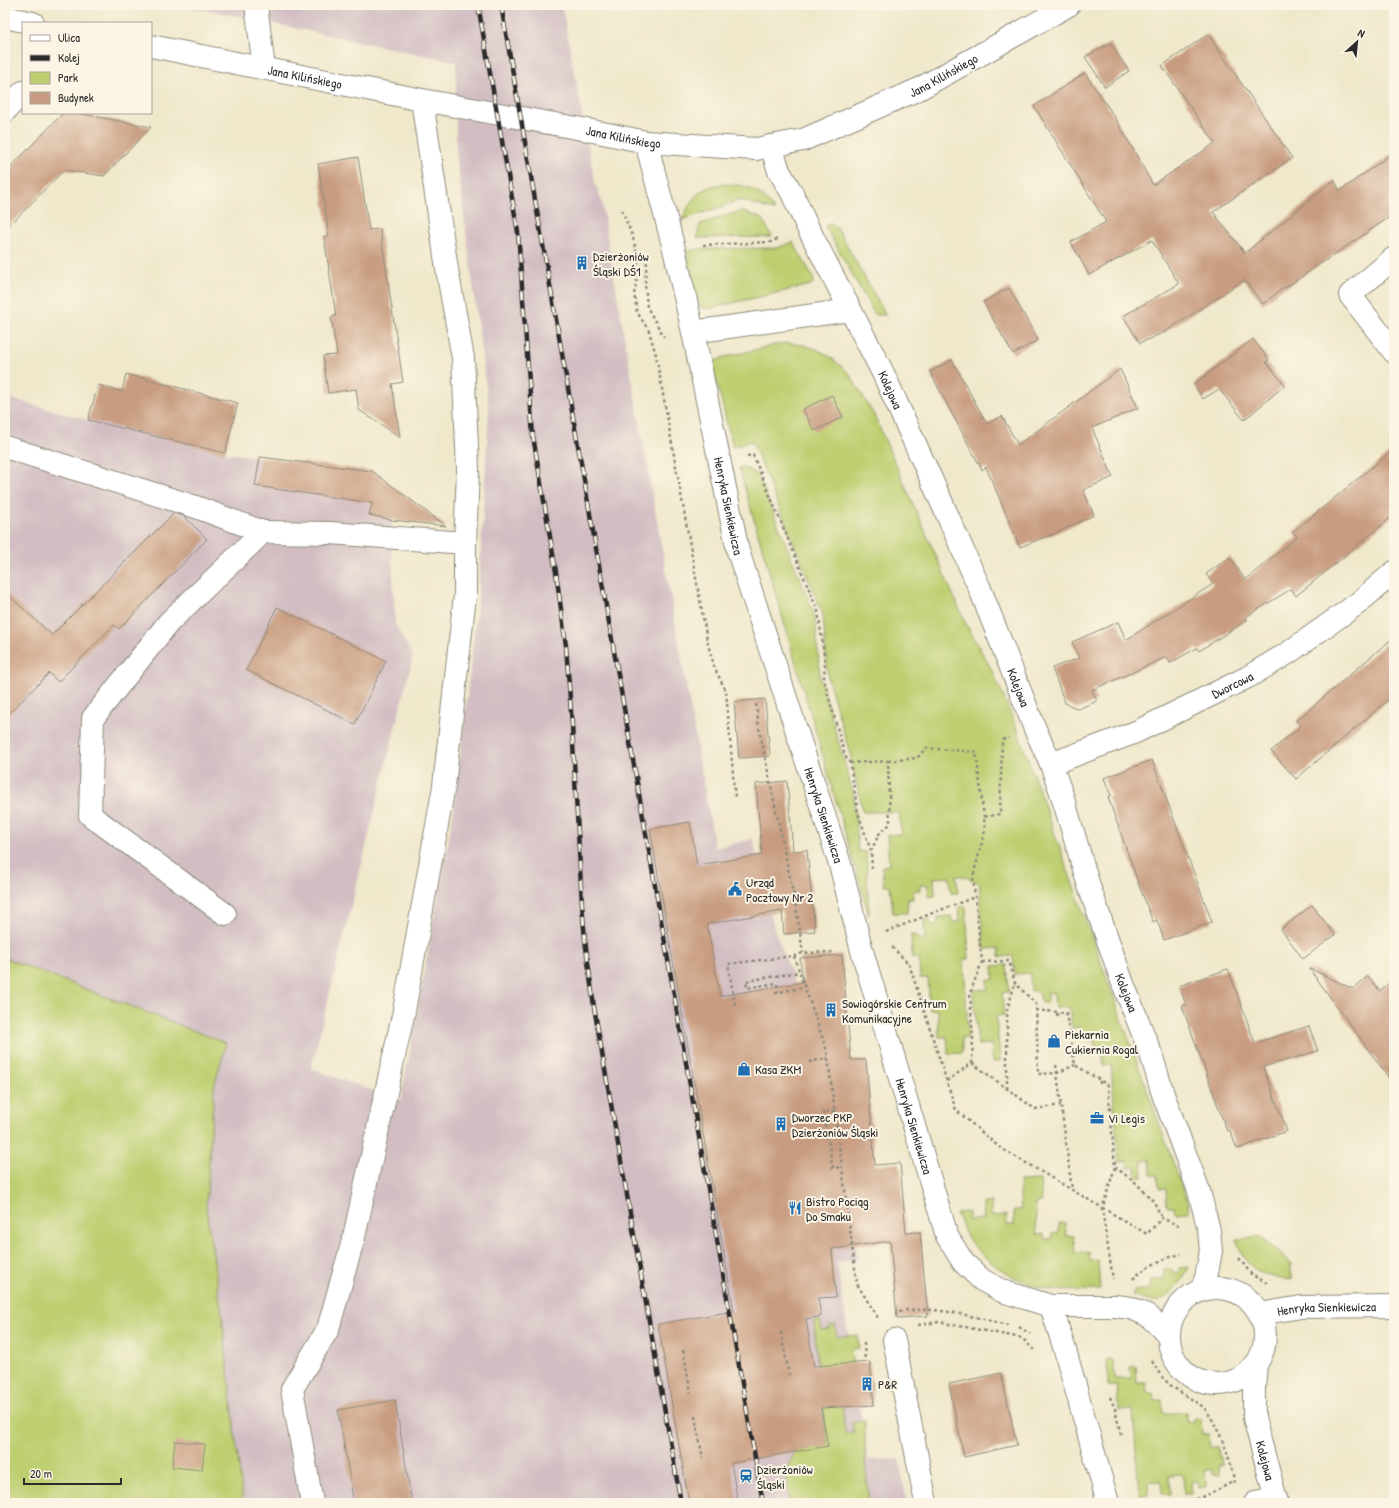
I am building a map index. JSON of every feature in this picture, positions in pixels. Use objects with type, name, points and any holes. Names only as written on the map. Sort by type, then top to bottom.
[{"type":"street","points":[[256,5],[264,68]]},
{"type":"street","name":"Jana Kilińskiego","points":[[152,46],[422,100],[521,117],[646,142],[756,149],[803,140],[919,89],[1069,5]]},
{"type":"street","points":[[5,17],[28,22]]},
{"type":"street","points":[[5,111],[22,93]]},
{"type":"street","points":[[312,1503],[292,1389],[328,1329],[354,1237],[404,1011],[444,786],[465,595],[465,543],[468,470],[463,358],[447,269],[422,100]]},
{"type":"street","name":"Henryka Sienkiewicza","points":[[646,142],[674,249],[693,332],[738,551],[840,864],[862,951],[947,1236],[963,1262],[982,1280],[1002,1291],[1051,1306],[1114,1296],[1131,1308],[1147,1315],[1162,1328],[1168,1336]]},
{"type":"street","name":"Kolejowa","points":[[771,146],[779,171],[792,193],[807,226],[883,373],[980,589],[1062,795],[1089,886],[1119,974],[1150,1054],[1163,1094],[1199,1191],[1209,1230],[1211,1251],[1206,1278],[1201,1290]]},
{"type":"street","points":[[1394,258],[1350,295],[1394,352]]},
{"type":"street","points":[[693,332],[850,310]]},
{"type":"street","points":[[5,447],[196,507],[263,532],[330,533],[465,543]]},
{"type":"street","points":[[225,914],[90,815],[93,718],[168,622],[263,532]]},
{"type":"street","name":"Dworcowa","points":[[1050,764],[1136,732],[1248,677],[1288,653],[1357,604],[1394,572]]},
{"type":"street","name":"Kolejowa","points":[[1211,1251],[1229,1289]]},
{"type":"street","points":[[1216,1287],[1229,1289],[1242,1294],[1252,1302],[1260,1314],[1264,1326],[1265,1339],[1262,1352],[1256,1364],[1245,1375],[1231,1382],[1216,1384],[1202,1381],[1188,1375],[1178,1364],[1171,1351],[1168,1336],[1170,1322],[1177,1308],[1188,1296],[1201,1290],[1216,1287]]},
{"type":"street","points":[[1051,1306],[1066,1350],[1108,1503]]},
{"type":"street","name":"Henryka Sienkiewicza","points":[[1260,1314],[1301,1307],[1394,1306]]},
{"type":"street","points":[[893,1334],[926,1503]]},
{"type":"street","name":"Kolejowa","points":[[1256,1364],[1254,1418],[1269,1502]]},
{"type":"street","name":"Kolejowa","points":[[1231,1382],[1254,1418]]},
{"type":"path","points":[[622,210],[634,238],[638,258],[638,273],[634,294],[637,312],[649,331],[656,355],[708,645],[714,669],[726,691],[735,798]]},
{"type":"path","points":[[638,258],[691,245],[772,242],[782,237]]},
{"type":"path","points":[[720,463],[753,455],[818,611],[825,662],[824,680],[845,756],[850,763],[858,813],[871,851],[873,874]]},
{"type":"path","points":[[984,817],[1000,814],[1002,740],[1014,736]]},
{"type":"path","points":[[850,763],[916,758],[926,748],[976,752],[985,830],[973,876],[982,962],[970,993],[973,1040],[972,1063]]},
{"type":"path","points":[[871,851],[879,834],[890,824],[888,761]]},
{"type":"path","points":[[885,932],[975,897]]},
{"type":"path","points":[[883,925],[889,944],[909,964],[956,1110],[999,1147],[1102,1209],[1147,1234],[1162,1218]]},
{"type":"path","points":[[735,1005],[728,964],[794,956],[803,953],[862,951],[889,944]]},
{"type":"path","points":[[794,956],[828,1058],[857,1284],[878,1318],[893,1334],[939,1322],[1022,1338],[1037,1352]]},
{"type":"path","points":[[982,962],[1009,961],[1015,983],[1036,1004],[1038,1074],[1057,1073],[1075,1065]]},
{"type":"path","points":[[778,992],[777,983],[747,988],[746,981],[800,972]]},
{"type":"path","points":[[1007,1089],[1007,1011],[1015,983]]},
{"type":"path","points":[[775,993],[805,987]]},
{"type":"path","points":[[1036,1010],[1066,1013],[1075,1065],[1108,1085],[1109,1113],[1115,1167],[1102,1209],[1114,1296]]},
{"type":"path","points":[[809,1062],[828,1058]]},
{"type":"path","points":[[947,1081],[972,1063]]},
{"type":"path","points":[[972,1063],[1035,1109],[1062,1105]]},
{"type":"path","points":[[1056,1065],[1072,1191]]},
{"type":"path","points":[[1100,1080],[1100,1087]]},
{"type":"path","points":[[835,1111],[824,1112],[833,1168],[842,1167]]},
{"type":"path","points":[[823,1140],[828,1139]]},
{"type":"path","points":[[1115,1167],[1136,1183],[1154,1202],[1162,1218],[1183,1228]]},
{"type":"path","points":[[1114,1296],[1137,1275],[1157,1263],[1184,1253]]},
{"type":"path","points":[[899,1312],[915,1309],[940,1310],[1019,1327],[1032,1335]]},
{"type":"path","points":[[874,1323],[878,1318],[885,1315]]},
{"type":"path","points":[[781,1332],[789,1375]]},
{"type":"path","points":[[864,1340],[865,1362]]},
{"type":"path","points":[[683,1350],[691,1393]]},
{"type":"path","points":[[1152,1360],[1158,1373],[1171,1386],[1203,1407],[1215,1423],[1228,1457],[1235,1488]]},
{"type":"path","points":[[695,1416],[703,1459]]},
{"type":"path","points":[[1178,1503],[1214,1493],[1234,1481]]},
{"type":"path","points":[[1135,1501],[1146,1503]]},
{"type":"shaded area","points":[[179,5],[561,5],[595,183],[602,202],[607,238],[715,848],[753,839],[774,929],[794,980],[859,1259],[837,1263],[868,1460],[899,1459],[907,1503],[243,1503],[221,1308],[206,1208],[214,1087],[225,1043],[5,958],[5,397],[88,420],[225,453],[260,457],[255,486],[372,503],[369,515],[392,520],[395,624],[413,656],[311,1069],[401,1100],[454,809],[478,600],[489,411],[456,152],[456,62]]},
{"type":"green space","points":[[723,184],[747,187],[759,193],[775,211],[741,200],[682,220],[689,206],[697,195],[707,188]]},
{"type":"green space","points":[[741,211],[763,219],[772,237],[697,238],[700,224]]},
{"type":"green space","points":[[829,223],[833,224],[837,228],[886,315],[875,315],[825,226]]},
{"type":"green space","points":[[793,242],[813,277],[814,281],[811,285],[707,309],[700,307],[686,251],[700,249],[777,248]]},
{"type":"green space","points":[[783,343],[804,345],[828,355],[849,373],[874,415],[966,624],[994,674],[1015,724],[1187,1201],[1189,1212],[1175,1213],[1174,1207],[1167,1207],[1166,1189],[1159,1189],[1158,1175],[1151,1175],[1150,1159],[1142,1160],[1143,1177],[1136,1177],[1136,1167],[1128,1168],[1127,1161],[1119,1161],[1111,1065],[1104,1065],[1102,1053],[1096,1052],[1094,1040],[1088,1040],[1087,1037],[1080,1037],[1079,1027],[1072,1028],[1069,1007],[1055,1008],[1054,993],[1047,993],[1047,1003],[1041,1003],[1039,991],[1031,991],[1030,973],[1015,974],[1013,956],[1000,957],[999,948],[984,949],[979,883],[963,876],[956,876],[958,893],[951,893],[949,877],[934,878],[935,896],[928,897],[928,885],[920,885],[920,890],[913,891],[913,899],[908,899],[907,913],[893,913],[890,886],[884,886],[882,866],[889,865],[887,835],[901,834],[899,812],[863,812],[850,754],[828,679],[823,615],[752,441],[733,447],[713,368],[716,361],[721,358]]},
{"type":"green space","points":[[744,467],[758,475],[815,616],[820,677],[854,796],[858,851],[866,852],[869,915],[739,468]]},
{"type":"green space","points":[[959,907],[966,907],[969,959],[964,959],[968,1038],[962,1038],[962,1053],[948,1054],[947,1037],[939,1037],[938,1010],[930,1010],[928,978],[920,978],[919,958],[912,958],[911,935],[917,935],[917,939],[925,939],[924,920],[930,919],[931,925],[938,924],[938,917],[952,916],[952,922],[960,922]]},
{"type":"green space","points":[[5,958],[226,1043],[214,1087],[206,1208],[221,1308],[243,1503],[5,1503]]},
{"type":"green space","points":[[1007,965],[1009,992],[1002,993],[1004,1015],[996,1016],[1000,1061],[993,1062],[991,1044],[978,1045],[973,990],[988,989],[987,980],[994,979],[993,966]]},
{"type":"green space","points":[[1040,1180],[1042,1202],[1035,1203],[1037,1235],[1044,1234],[1045,1239],[1052,1239],[1052,1233],[1059,1232],[1059,1223],[1065,1223],[1066,1236],[1074,1236],[1075,1253],[1089,1252],[1090,1261],[1098,1260],[1100,1290],[1054,1290],[1025,1282],[1003,1271],[983,1255],[966,1235],[956,1213],[969,1212],[969,1220],[984,1219],[983,1203],[991,1202],[991,1216],[1006,1215],[1007,1225],[1014,1225],[1014,1210],[1021,1210],[1019,1181]]},
{"type":"green space","points":[[1261,1237],[1291,1263],[1291,1280],[1263,1274],[1249,1264],[1244,1257],[1237,1239]]},
{"type":"green space","points":[[1189,1267],[1176,1287],[1161,1300],[1151,1301],[1132,1295],[1134,1291],[1150,1289],[1151,1280],[1164,1279],[1164,1269],[1171,1269],[1172,1273],[1179,1273],[1179,1268]]},
{"type":"green space","points":[[820,1320],[822,1330],[829,1329],[829,1326],[835,1325],[837,1337],[858,1335],[859,1348],[851,1350],[853,1366],[839,1368],[845,1433],[853,1432],[852,1422],[865,1421],[865,1460],[869,1503],[790,1503],[786,1476],[794,1452],[828,1445],[819,1382],[814,1321]]},
{"type":"green space","points":[[1107,1360],[1113,1360],[1115,1379],[1131,1378],[1130,1367],[1136,1366],[1137,1383],[1146,1383],[1147,1393],[1153,1393],[1154,1400],[1162,1400],[1163,1414],[1186,1412],[1186,1422],[1194,1421],[1195,1418],[1201,1417],[1202,1435],[1209,1434],[1210,1447],[1218,1447],[1219,1458],[1221,1458],[1222,1465],[1218,1465],[1219,1475],[1213,1475],[1213,1470],[1205,1470],[1206,1487],[1198,1488],[1198,1481],[1191,1482],[1192,1494],[1184,1494],[1183,1475],[1169,1476],[1170,1494],[1162,1494],[1161,1481],[1147,1482],[1148,1495],[1139,1495],[1133,1410],[1119,1411],[1117,1386],[1108,1386]]},
{"type":"building","points":[[1208,34],[1292,158],[1213,212],[1245,253],[1334,180],[1340,191],[1394,152],[1394,214],[1285,288],[1284,287],[1263,304],[1244,280],[1165,332],[1140,343],[1123,316],[1179,284],[1152,240],[1089,275],[1071,242],[1106,222],[1034,106],[1085,73],[1116,119],[1153,185],[1215,143],[1162,66]]},
{"type":"building","points":[[1110,43],[1129,71],[1105,87],[1085,57]]},
{"type":"building","points":[[62,114],[82,114],[151,127],[104,176],[64,170],[5,230],[5,173]]},
{"type":"building","points":[[358,157],[369,230],[380,229],[403,382],[392,384],[400,437],[359,410],[356,389],[328,393],[323,356],[337,355],[331,317],[336,316],[324,236],[329,236],[318,164]]},
{"type":"building","points":[[1009,288],[1038,340],[1013,354],[983,302]]},
{"type":"building","points":[[1253,339],[1269,360],[1266,362],[1285,385],[1244,420],[1219,389],[1203,399],[1194,384]]},
{"type":"building","points":[[952,360],[987,424],[1002,416],[1018,445],[1120,369],[1138,408],[1092,428],[1113,477],[1083,490],[1094,515],[1050,536],[1020,547],[986,467],[982,470],[930,372]]},
{"type":"building","points":[[126,374],[238,403],[225,453],[88,420],[98,385],[122,392]]},
{"type":"building","points":[[832,395],[843,417],[814,431],[803,409]]},
{"type":"building","points":[[1394,449],[1394,515],[1296,596],[1291,589],[1246,617],[1247,620],[1199,651],[1197,648],[1170,663],[1167,657],[1092,690],[1097,701],[1078,709],[1065,703],[1052,668],[1079,658],[1072,642],[1118,622],[1126,640],[1213,584],[1206,574],[1230,557],[1245,580],[1297,537],[1293,532]]},
{"type":"building","points":[[260,457],[372,471],[446,526],[392,520],[369,515],[372,503],[255,486]]},
{"type":"building","points":[[174,513],[184,516],[207,539],[119,629],[114,625],[58,682],[49,673],[5,718],[5,592],[52,635]]},
{"type":"building","points":[[277,607],[386,661],[355,724],[246,670]]},
{"type":"building","points":[[1394,637],[1394,695],[1296,779],[1271,751],[1301,726],[1296,721]]},
{"type":"building","points":[[765,699],[770,756],[739,758],[734,702]]},
{"type":"building","points":[[1152,760],[1212,922],[1164,940],[1157,920],[1153,922],[1139,885],[1108,797],[1111,796],[1104,778]]},
{"type":"building","points":[[787,781],[793,851],[807,850],[815,931],[784,934],[782,911],[707,924],[720,996],[803,982],[800,958],[842,955],[851,1060],[866,1060],[875,1165],[900,1163],[906,1233],[920,1232],[928,1316],[897,1318],[890,1241],[832,1249],[836,1297],[818,1298],[821,1316],[806,1319],[814,1366],[870,1362],[874,1405],[821,1408],[828,1446],[731,1463],[738,1503],[689,1503],[658,1324],[734,1311],[650,829],[690,822],[697,865],[762,855],[756,784]]},
{"type":"building","points":[[1312,905],[1335,935],[1303,959],[1281,929]]},
{"type":"building","points":[[1309,968],[1353,989],[1368,976],[1380,991],[1394,979],[1394,1085]]},
{"type":"building","points":[[1228,969],[1255,1043],[1309,1026],[1318,1051],[1263,1067],[1287,1131],[1237,1149],[1230,1130],[1227,1131],[1182,1006],[1186,1005],[1179,986]]},
{"type":"building","points":[[1001,1373],[1017,1445],[964,1457],[949,1384]]},
{"type":"building","points":[[395,1400],[412,1503],[354,1503],[338,1410]]},
{"type":"building","points":[[175,1441],[205,1444],[202,1470],[172,1467]]},
{"type":"railway","points":[[478,5],[518,232],[533,436],[556,572],[566,646],[582,904],[594,1007],[681,1503]]},
{"type":"railway","points":[[501,5],[763,1503]]},
{"type":"place","name":"Dzierżoniów Śląski DŚ1","points":[[582,263]]},
{"type":"place","name":"Urząd Pocztowy Nr 2","points":[[735,889]]},
{"type":"place","name":"Sowiogórskie Centrum Komunikacyjne","points":[[831,1010]]},
{"type":"place","name":"Piekarnia Cukiernia Rogal","points":[[1054,1041]]},
{"type":"place","name":"Kasa ZKM","points":[[744,1069]]},
{"type":"place","name":"Vi Legis","points":[[1097,1118]]},
{"type":"place","name":"Dworzec PKP Dzierżoniów Śląski","points":[[781,1124]]},
{"type":"place","name":"Bistro Pociąg Do Smaku","points":[[795,1208]]},
{"type":"place","name":"P&R","points":[[867,1384]]},
{"type":"place","name":"Dzierżoniów Śląski","points":[[746,1476]]}]
